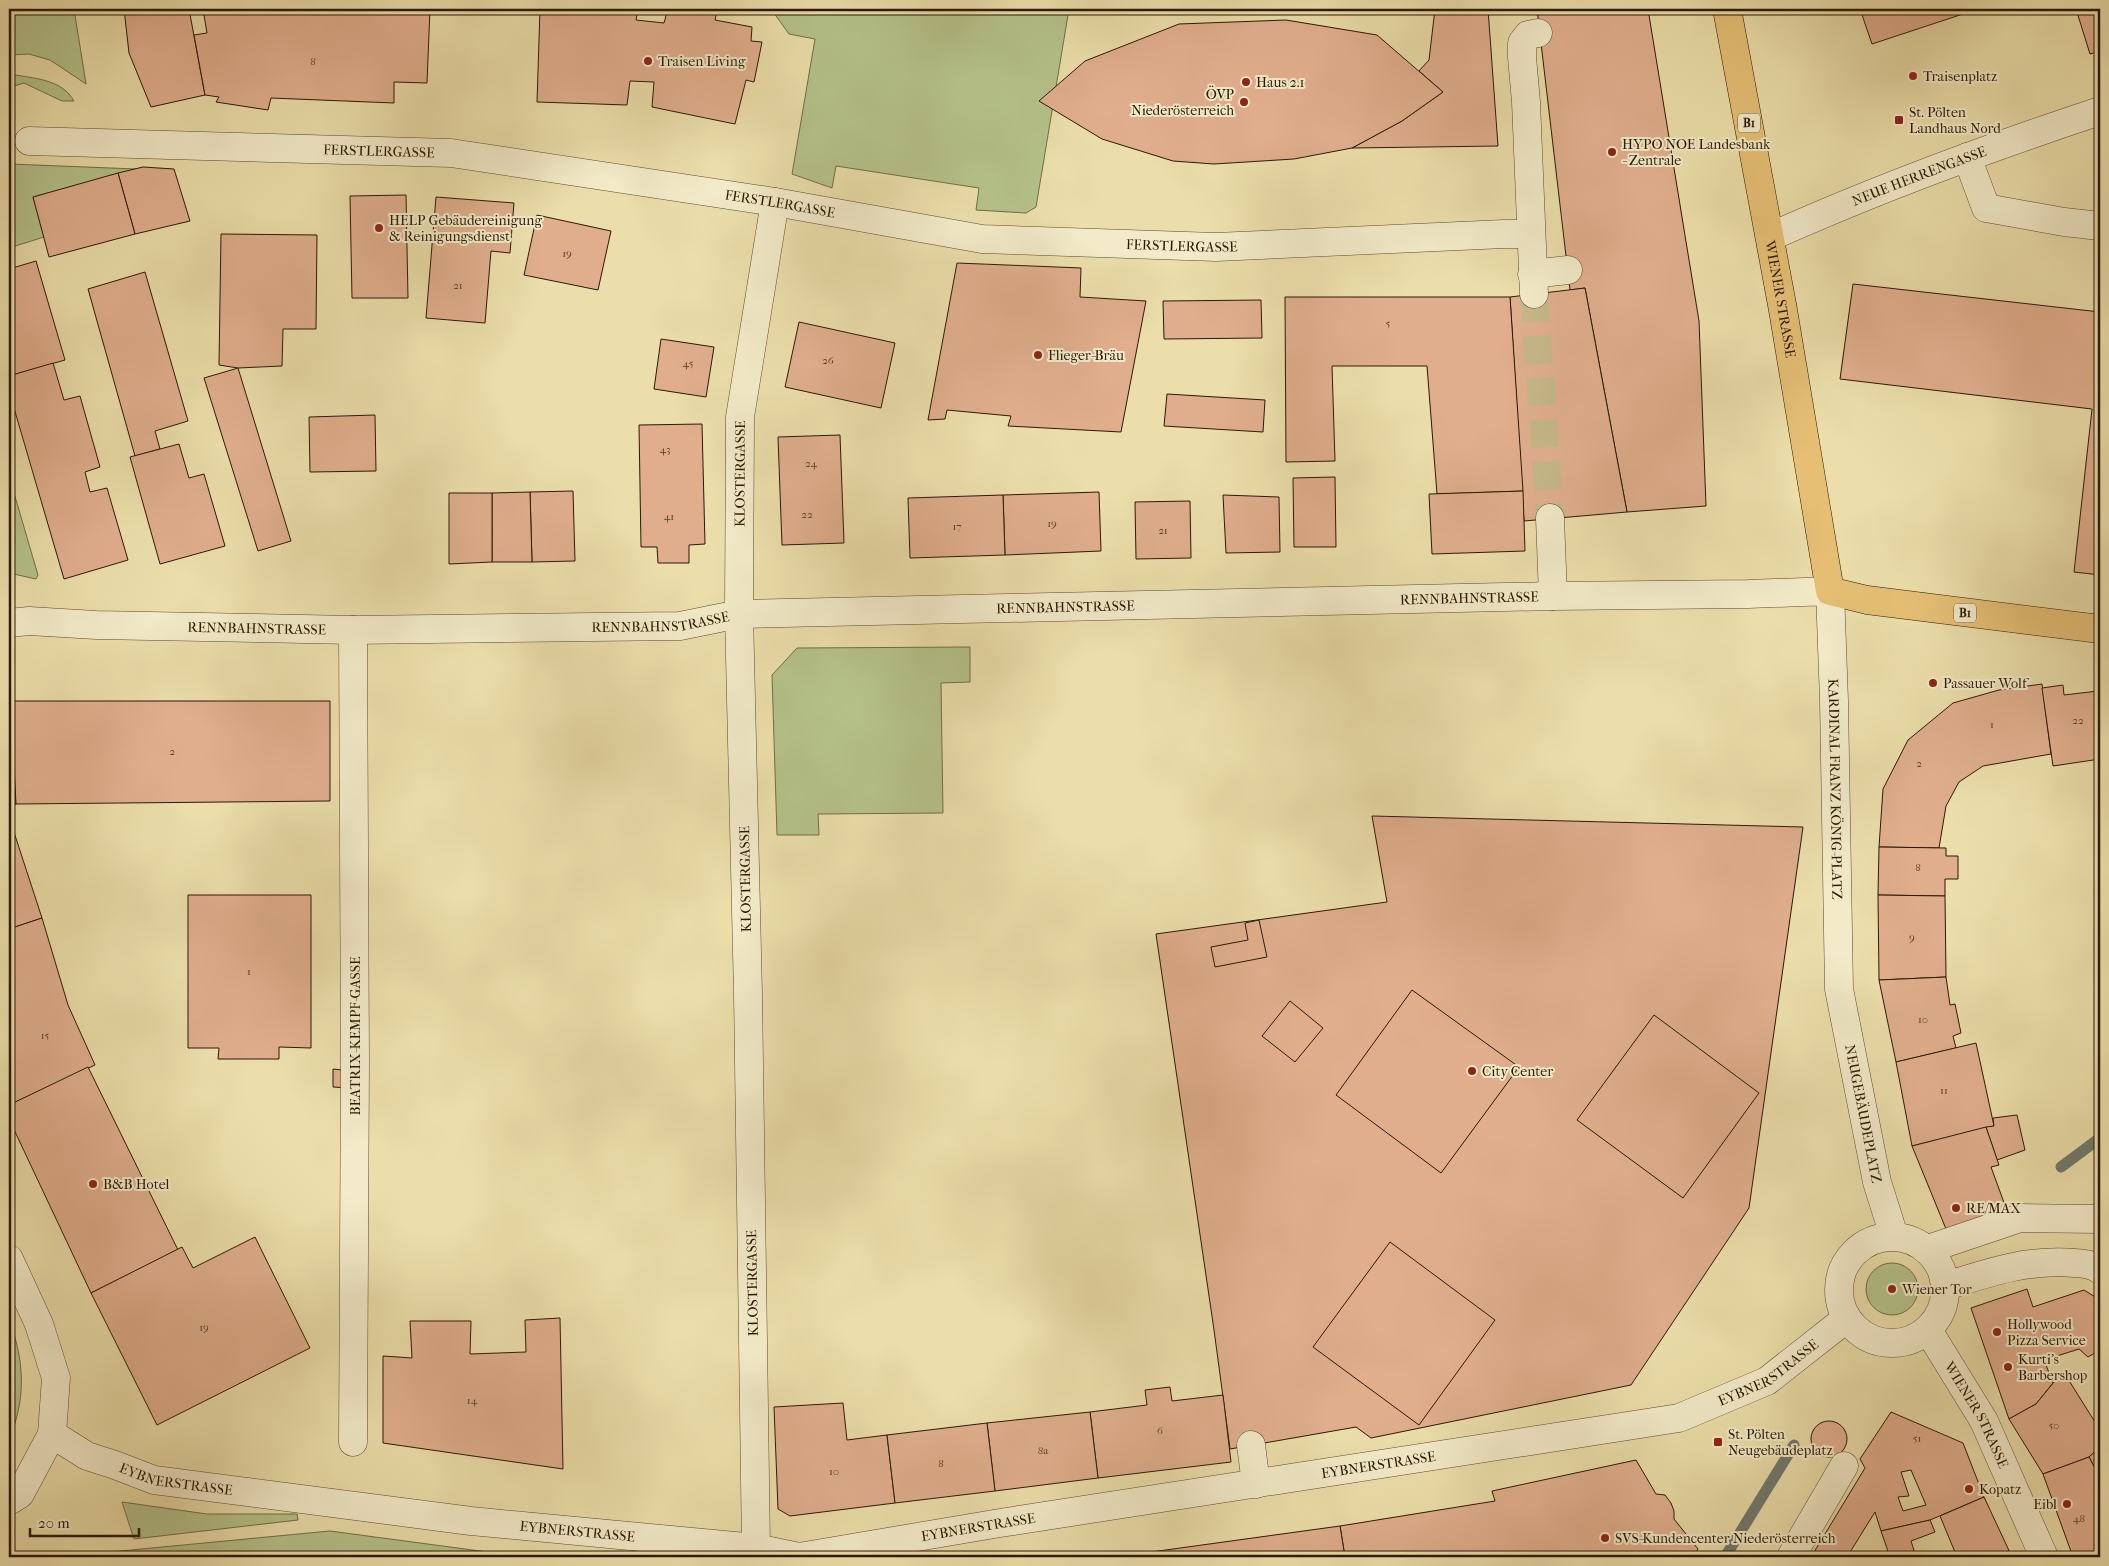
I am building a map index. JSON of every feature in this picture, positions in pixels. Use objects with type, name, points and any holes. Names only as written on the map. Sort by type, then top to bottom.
[{"type":"main road","name":"WIENER STRASSE","points":[[1727,9],[1770,237],[1830,591]]},
{"type":"main road","name":"RENNBAHNSTRASSE","points":[[1830,591],[1867,600],[2100,629]]},
{"type":"street","points":[[1538,33],[1528,35],[1522,44],[1533,284],[1568,270]]},
{"type":"street","name":"NEUE HERRENGASSE","points":[[1770,237],[1967,157],[2100,111]]},
{"type":"street","name":"FERSTLERGASSE","points":[[29,140],[451,152],[775,202],[982,239],[1216,247],[1530,234]]},
{"type":"street","points":[[1967,157],[1986,208],[2064,222],[2100,226]]},
{"type":"street","name":"KLOSTERGASSE","points":[[758,1552],[739,614],[740,418],[775,202]]},
{"type":"street","points":[[1550,518],[1554,596]]},
{"type":"street","name":"RENNBAHNSTRASSE","points":[[16,618],[96,625],[353,630],[680,626],[739,614],[1830,591]]},
{"type":"street","name":"KARDINAL FRANZ KÖNIG-PLATZ","points":[[1830,591],[1834,701],[1839,989]]},
{"type":"street","name":"BEATRIX-KEMPF-GASSE","points":[[353,630],[355,994],[353,1442]]},
{"type":"street","name":"NEUGEBÄUDEPLATZ","points":[[1839,989],[1877,1182],[1894,1236]]},
{"type":"street","points":[[1928,1250],[2020,1218],[2100,1219]]},
{"type":"street","points":[[1894,1236],[1912,1240],[1928,1250],[1940,1266],[1946,1286],[1944,1302],[1938,1318],[1928,1330],[1912,1340],[1894,1343],[1875,1341],[1859,1332],[1847,1318],[1839,1297],[1841,1273],[1852,1253],[1871,1240],[1894,1236]]},
{"type":"street","points":[[9,1259],[39,1324],[56,1378],[52,1434],[20,1494],[9,1501]]},
{"type":"street","points":[[1946,1286],[2006,1267],[2052,1261],[2098,1259]]},
{"type":"street","name":"EYBNERSTRASSE","points":[[52,1434],[86,1456],[154,1480],[471,1521],[799,1556],[866,1551],[1000,1523],[1679,1418],[1767,1381],[1847,1318]]},
{"type":"street","name":"WIENER STRASSE","points":[[1928,1330],[1984,1421],[2044,1557]]},
{"type":"street","points":[[1251,1445],[1256,1484]]},
{"type":"street","points":[[1791,1557],[1844,1466]]},
{"type":"green space","points":[[9,9],[74,9],[86,84],[50,60],[29,54],[9,55]]},
{"type":"green space","points":[[771,9],[1069,9],[1036,207],[1026,213],[976,210],[979,188],[836,166],[832,188],[792,174],[815,39],[789,34]]},
{"type":"green space","points":[[16,75],[41,79],[56,85],[69,94],[74,101],[62,101],[24,83],[9,89],[9,77]]},
{"type":"green space","points":[[9,164],[136,169],[33,197],[44,237],[9,248]]},
{"type":"green space","points":[[9,476],[38,575],[36,579],[9,573]]},
{"type":"green space","points":[[970,647],[970,682],[941,683],[943,813],[818,814],[819,835],[777,835],[772,675],[797,648]]},
{"type":"green space","points":[[1892,1263],[1906,1267],[1914,1275],[1918,1289],[1914,1303],[1906,1311],[1892,1315],[1878,1311],[1870,1303],[1866,1289],[1870,1275],[1878,1267]]},
{"type":"green space","points":[[9,1320],[21,1365],[21,1395],[15,1425],[9,1440]]},
{"type":"green space","points":[[122,1502],[207,1514],[297,1514],[298,1520],[134,1539]]},
{"type":"green space","points":[[330,1531],[525,1557],[87,1557],[89,1554]]},
{"type":"building","points":[[124,9],[189,9],[205,95],[151,107],[129,53]]},
{"type":"building","points":[[203,9],[430,9],[427,83],[394,82],[394,103],[271,98],[268,110],[216,102],[219,97],[205,95],[194,35],[207,33]]},
{"type":"building","name":"Traisen Living","points":[[540,9],[635,9],[638,10],[636,20],[664,23],[667,12],[680,13],[681,9],[703,9],[717,11],[715,20],[752,27],[751,41],[762,42],[754,82],[746,80],[735,124],[652,107],[654,82],[630,81],[627,105],[537,102]]},
{"type":"building","points":[[1435,9],[1488,9],[1498,146],[1352,148],[1402,121],[1443,92],[1419,71],[1429,60]]},
{"type":"building","name":"HYPO NOE Landesbank - Zentrale","points":[[1537,9],[1648,9],[1699,321],[1706,506],[1627,512],[1585,288],[1570,290]]},
{"type":"building","points":[[1860,9],[1978,9],[1872,44]]},
{"type":"building","points":[[2076,9],[2100,9],[2100,51],[2090,54]]},
{"type":"building","name":"Haus 2.1","points":[[1286,20],[1377,35],[1443,92],[1402,121],[1352,148],[1294,159],[1214,164],[1173,161],[1102,139],[1039,101],[1085,61],[1179,24]]},
{"type":"building","points":[[143,167],[174,169],[190,221],[135,234],[118,173]]},
{"type":"building","points":[[118,173],[135,234],[49,257],[33,197]]},
{"type":"building","points":[[406,195],[408,298],[352,298],[350,196]]},
{"type":"building","points":[[436,197],[514,203],[510,253],[491,251],[485,323],[426,318]]},
{"type":"building","points":[[537,215],[611,231],[598,290],[524,275]]},
{"type":"building","points":[[221,234],[317,235],[316,329],[283,329],[282,366],[238,368],[219,365]]},
{"type":"building","points":[[36,261],[65,360],[9,376],[9,269]]},
{"type":"building","name":"Flieger-Bräu","points":[[957,263],[1081,268],[1080,297],[1146,301],[1121,432],[1008,426],[1011,416],[947,410],[945,419],[928,420]]},
{"type":"building","points":[[145,272],[188,421],[155,431],[160,449],[135,456],[88,289]]},
{"type":"building","points":[[1853,284],[2100,312],[2100,575],[2074,572],[2092,409],[1840,379]]},
{"type":"building","points":[[1585,288],[1627,512],[1524,521],[1510,297]]},
{"type":"building","points":[[1285,297],[1510,297],[1523,491],[1437,494],[1427,366],[1332,366],[1335,461],[1286,462]]},
{"type":"building","points":[[1261,300],[1262,338],[1164,339],[1163,301]]},
{"type":"building","points":[[799,322],[895,343],[881,408],[785,387]]},
{"type":"building","points":[[661,339],[714,347],[706,397],[654,389]]},
{"type":"building","points":[[53,363],[64,400],[80,396],[100,467],[85,472],[90,492],[107,488],[128,560],[64,579],[9,391],[9,376]]},
{"type":"building","points":[[238,368],[291,541],[258,551],[204,378]]},
{"type":"building","points":[[1167,394],[1265,400],[1263,432],[1164,426]]},
{"type":"building","points":[[375,415],[376,471],[310,472],[309,417]]},
{"type":"building","points":[[702,424],[705,544],[689,545],[689,563],[658,563],[657,547],[641,547],[639,425]]},
{"type":"building","points":[[840,435],[844,543],[782,545],[778,437]]},
{"type":"building","points":[[179,444],[189,478],[204,474],[225,546],[160,564],[130,457]]},
{"type":"building","points":[[1335,477],[1336,547],[1294,547],[1293,478]]},
{"type":"building","points":[[573,491],[575,561],[532,562],[530,492]]},
{"type":"building","points":[[1523,491],[1525,551],[1432,554],[1429,494]]},
{"type":"building","points":[[530,492],[532,562],[492,562],[492,493]]},
{"type":"building","points":[[1099,492],[1101,551],[1005,555],[1003,495]]},
{"type":"building","points":[[449,493],[492,493],[492,562],[449,564]]},
{"type":"building","points":[[1003,495],[1005,555],[910,558],[908,498]]},
{"type":"building","points":[[1223,495],[1279,497],[1280,552],[1226,553]]},
{"type":"building","points":[[1190,501],[1191,558],[1136,559],[1135,502]]},
{"type":"building","points":[[2042,684],[2051,754],[1983,766],[1959,782],[1946,806],[1939,848],[1879,847],[1883,789],[1908,740],[1953,703],[1999,690]]},
{"type":"building","points":[[2063,685],[2064,695],[2098,691],[2100,759],[2053,766],[2042,688]]},
{"type":"building","points":[[11,701],[16,804],[9,809],[9,702]]},
{"type":"building","points":[[11,701],[330,701],[330,801],[16,804]]},
{"type":"building","name":"City Center","points":[[1372,816],[1803,827],[1749,1208],[1631,1385],[1371,1438],[1356,1427],[1230,1449],[1156,934],[1387,902]]},
{"type":"building","points":[[9,817],[42,918],[9,929]]},
{"type":"building","points":[[1879,847],[1946,848],[1946,856],[1958,856],[1958,879],[1945,879],[1945,896],[1878,895]]},
{"type":"building","points":[[188,895],[311,895],[311,1048],[279,1047],[279,1059],[218,1059],[219,1048],[188,1048]]},
{"type":"building","points":[[1878,895],[1945,896],[1946,977],[1879,980]]},
{"type":"building","points":[[42,918],[68,1005],[95,1065],[9,1105],[9,929]]},
{"type":"building","points":[[1259,920],[1267,957],[1215,967],[1211,947],[1248,940],[1245,923]]},
{"type":"building","points":[[1946,977],[1950,1005],[1955,1004],[1961,1033],[1953,1036],[1956,1048],[1896,1062],[1879,980]]},
{"type":"building","points":[[1412,990],[1519,1067],[1441,1173],[1336,1095]]},
{"type":"building","points":[[1290,1001],[1323,1028],[1295,1062],[1262,1036]]},
{"type":"building","points":[[1654,1015],[1759,1093],[1683,1198],[1577,1120]]},
{"type":"building","points":[[1976,1043],[1994,1126],[1912,1146],[1896,1062]]},
{"type":"building","name":"B&B Hotel","points":[[88,1067],[178,1250],[91,1293],[9,1119],[9,1105]]},
{"type":"building","points":[[333,1069],[351,1071],[350,1088],[333,1087]]},
{"type":"building","points":[[2017,1115],[2025,1150],[1997,1160],[1986,1127],[1994,1126],[1993,1118]]},
{"type":"building","points":[[1986,1127],[1999,1165],[1991,1167],[2006,1208],[1946,1229],[1912,1146]]},
{"type":"building","points":[[255,1237],[310,1348],[157,1425],[91,1293],[182,1247],[193,1268]]},
{"type":"building","points":[[1390,1242],[1495,1320],[1419,1425],[1313,1347]]},
{"type":"building","points":[[2027,1289],[2033,1307],[2084,1290],[2100,1300],[2100,1350],[2088,1357],[2079,1349],[2044,1360],[2053,1383],[2036,1404],[2009,1419],[1971,1308]]},
{"type":"building","points":[[560,1318],[563,1469],[383,1443],[383,1356],[412,1358],[410,1321],[471,1321],[470,1354],[526,1352],[525,1320]]},
{"type":"building","points":[[2063,1371],[2100,1430],[2100,1447],[2089,1457],[2043,1474],[2009,1419],[2036,1404]]},
{"type":"building","points":[[1170,1387],[1172,1401],[1223,1395],[1231,1462],[1098,1478],[1090,1412],[1147,1405],[1145,1390]]},
{"type":"building","points":[[843,1403],[847,1440],[887,1435],[895,1503],[790,1516],[778,1509],[774,1407]]},
{"type":"building","points":[[1090,1412],[1098,1478],[995,1491],[987,1423]]},
{"type":"building","points":[[1891,1412],[1963,1443],[1984,1497],[1930,1520],[1881,1531],[1875,1512],[1847,1557],[1811,1557],[1865,1468],[1860,1459]],"holes":[[[1911,1470],[1926,1505],[1903,1511],[1898,1497],[1909,1496],[1901,1472]]]},
{"type":"building","points":[[1829,1421],[1836,1422],[1842,1426],[1846,1432],[1846,1446],[1842,1452],[1836,1456],[1829,1457],[1822,1456],[1816,1452],[1812,1446],[1811,1439],[1812,1432],[1816,1426],[1822,1422]]},
{"type":"building","points":[[987,1423],[995,1491],[895,1503],[887,1435]]},
{"type":"building","points":[[2100,1447],[2100,1477],[2089,1457]]},
{"type":"building","points":[[2089,1457],[2100,1478],[2100,1557],[2073,1557],[2043,1474]]},
{"type":"building","points":[[1636,1460],[1656,1494],[1665,1495],[1671,1503],[1674,1519],[1698,1549],[1692,1557],[1345,1557],[1340,1526],[1495,1501],[1492,1491]]},
{"type":"building","points":[[1984,1497],[2012,1557],[1957,1557],[1940,1516]]},
{"type":"building","points":[[1930,1520],[1935,1532],[1911,1541],[1916,1557],[1890,1557],[1881,1531]]},
{"type":"building","points":[[1340,1526],[1345,1557],[1111,1557],[1122,1556]]},
{"type":"waterway","points":[[2061,1167],[2100,1138]]},
{"type":"waterway","points":[[1725,1557],[1794,1445]]},
{"type":"tunnel","points":[[1534,294],[1550,518]]},
{"type":"place","name":"Traisen Living","points":[[648,61]]},
{"type":"place","name":"Traisenplatz","points":[[1913,76]]},
{"type":"place","name":"Haus 2.1","points":[[1246,82]]},
{"type":"place","name":"ÖVP Niederösterreich","points":[[1244,102]]},
{"type":"place","name":"St. Pölten Landhaus Nord","points":[[1899,120]]},
{"type":"place","name":"HYPO NOE Landesbank - Zentrale","points":[[1612,152]]},
{"type":"place","name":"HELP Gebäudereinigung & Reinigungsdienst","points":[[379,228]]},
{"type":"place","name":"Flieger-Bräu","points":[[1038,355]]},
{"type":"place","name":"Passauer Wolf","points":[[1933,683]]},
{"type":"place","name":"City Center","points":[[1472,1071]]},
{"type":"place","name":"B&B Hotel","points":[[93,1184]]},
{"type":"place","name":"RE/MAX","points":[[1956,1208]]},
{"type":"place","name":"Wiener Tor","points":[[1892,1289]]},
{"type":"place","name":"Hollywood Pizza Service","points":[[1997,1332]]},
{"type":"place","name":"Kurti's Barbershop","points":[[2008,1367]]},
{"type":"place","name":"St. Pölten Neugebäudeplatz","points":[[1718,1442]]},
{"type":"place","name":"Kopatz","points":[[1969,1489]]},
{"type":"place","name":"Eibl","points":[[2067,1504]]},
{"type":"place","name":"SVS-Kundencenter Niederösterreich","points":[[1605,1538]]}]
